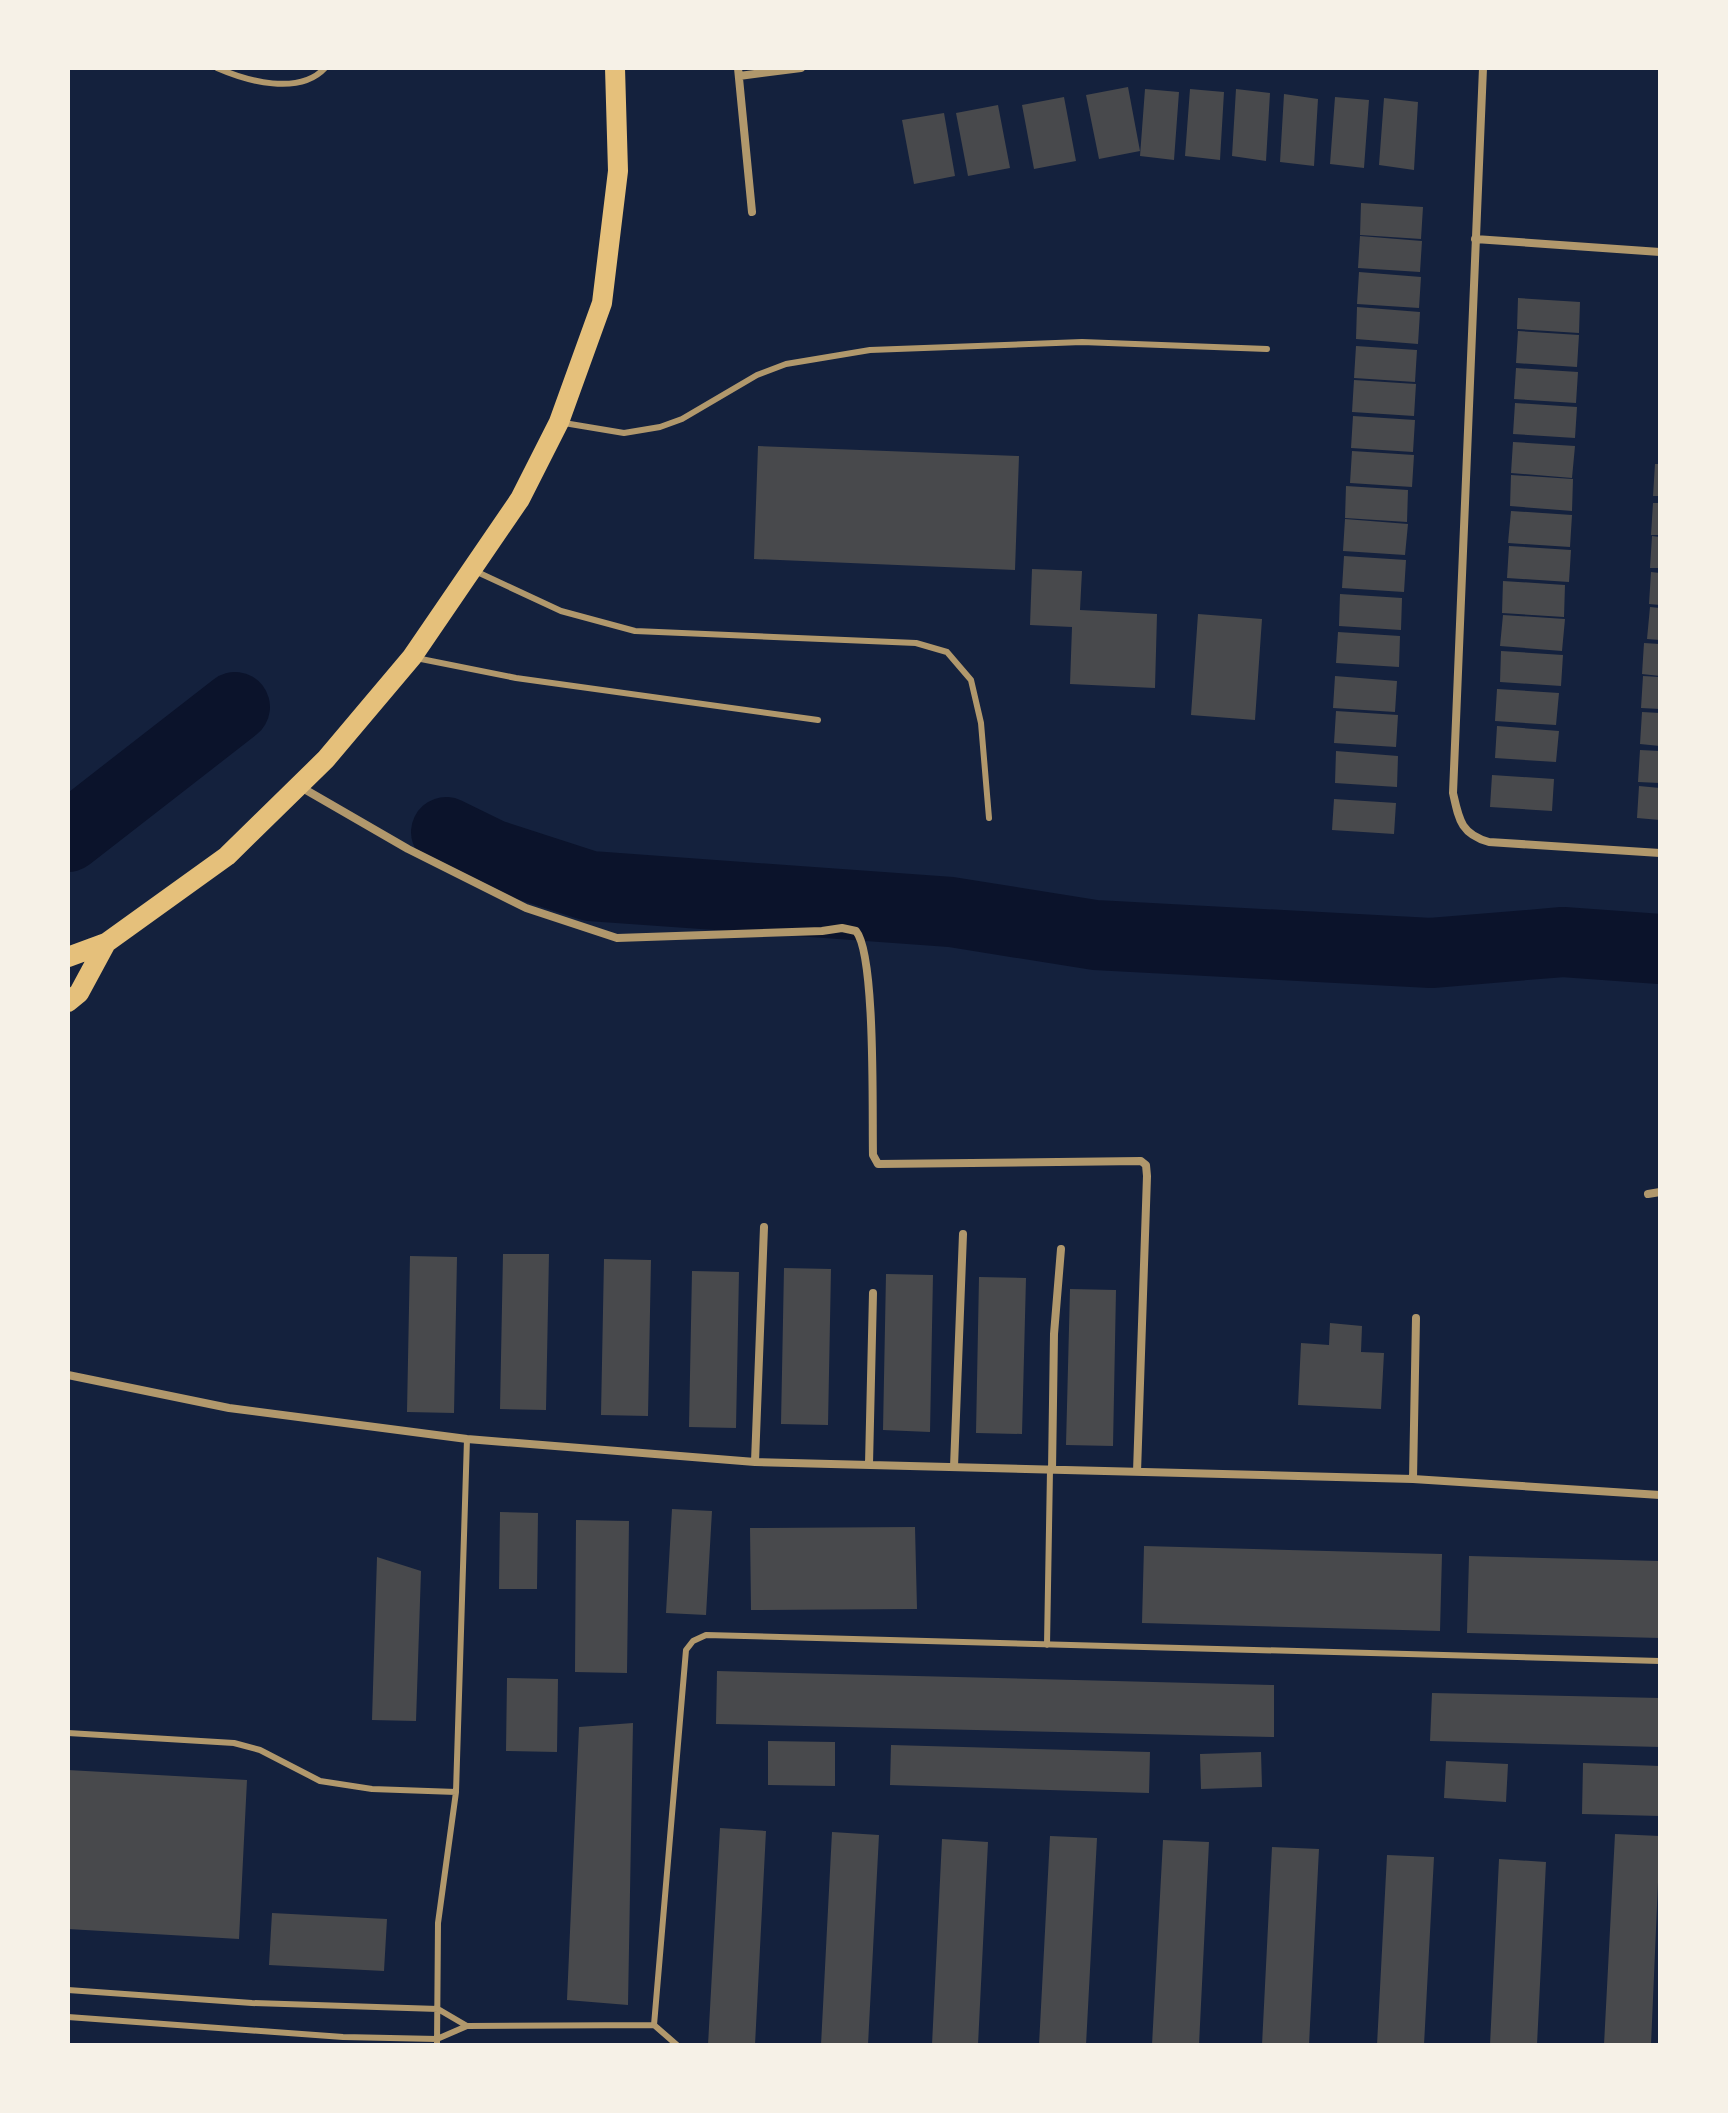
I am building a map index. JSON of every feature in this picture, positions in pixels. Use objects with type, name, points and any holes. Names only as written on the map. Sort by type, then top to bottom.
[{"type":"main road","points":[[68,957],[106,943],[227,856],[326,759],[412,657],[520,499],[559,422],[602,303],[618,171],[615,68]]},
{"type":"main road","points":[[68,1002],[79,993],[106,943]]},
{"type":"street","points":[[752,212],[738,72],[801,68]]},
{"type":"street","points":[[1483,68],[1453,793],[1459,819],[1472,837],[1489,842],[1660,853]]},
{"type":"street","points":[[1475,239],[1660,252]]},
{"type":"street","points":[[298,786],[408,849],[526,908],[617,938],[842,928],[856,931],[863,949],[871,1003],[873,1155],[878,1164],[1141,1161],[1146,1165],[1137,1472]]},
{"type":"street","points":[[1648,1194],[1660,1192]]},
{"type":"street","points":[[755,1462],[764,1227]]},
{"type":"street","points":[[954,1467],[963,1234]]},
{"type":"street","points":[[1051,1470],[1054,1334],[1061,1249]]},
{"type":"street","points":[[869,1464],[873,1293]]},
{"type":"street","points":[[1413,1479],[1416,1318]]},
{"type":"street","points":[[68,1375],[229,1408],[467,1439],[755,1462],[1413,1479],[1660,1495]]},
{"type":"lane","points":[[217,68],[242,79],[285,84],[317,76],[325,68]]},
{"type":"lane","points":[[559,422],[624,433],[660,427],[682,419],[757,375],[786,364],[870,350],[1082,342],[1267,349]]},
{"type":"lane","points":[[473,570],[561,611],[635,631],[916,643],[947,652],[971,680],[981,723],[989,818]]},
{"type":"lane","points":[[412,657],[516,678],[818,720]]},
{"type":"lane","points":[[437,2042],[438,1923],[456,1792],[467,1439]]},
{"type":"lane","points":[[1047,1645],[1051,1470]]},
{"type":"lane","points":[[654,2025],[686,1650],[693,1641],[706,1635],[1660,1661]]},
{"type":"lane","points":[[68,1733],[234,1743],[260,1750],[320,1781],[372,1789],[456,1792]]},
{"type":"lane","points":[[68,1990],[252,2003],[438,2009],[467,2026],[654,2025],[677,2045]]},
{"type":"lane","points":[[68,2017],[437,2042],[467,2026]]},
{"type":"building","points":[[1128,87],[1140,151],[1099,159],[1086,95]]},
{"type":"building","points":[[1145,89],[1179,92],[1174,160],[1140,156]]},
{"type":"building","points":[[1190,89],[1224,92],[1220,160],[1185,156]]},
{"type":"building","points":[[1236,89],[1270,93],[1266,161],[1232,156]]},
{"type":"building","points":[[1284,94],[1318,99],[1314,166],[1280,162]]},
{"type":"building","points":[[1064,97],[1076,161],[1034,169],[1022,105]]},
{"type":"building","points":[[1335,97],[1369,100],[1364,168],[1330,164]]},
{"type":"building","points":[[1384,98],[1418,102],[1414,170],[1379,165]]},
{"type":"building","points":[[998,105],[1010,168],[968,176],[956,113]]},
{"type":"building","points":[[944,113],[955,176],[914,184],[902,120]]},
{"type":"building","points":[[1361,203],[1423,207],[1421,239],[1360,235]]},
{"type":"building","points":[[1360,236],[1422,241],[1420,272],[1358,268]]},
{"type":"building","points":[[1359,272],[1421,277],[1419,308],[1357,304]]},
{"type":"building","points":[[1518,298],[1580,302],[1579,333],[1517,329]]},
{"type":"building","points":[[1357,307],[1420,312],[1418,344],[1356,339]]},
{"type":"building","points":[[1518,331],[1579,335],[1577,367],[1516,363]]},
{"type":"building","points":[[1356,346],[1417,350],[1415,382],[1354,378]]},
{"type":"building","points":[[1516,368],[1578,372],[1576,403],[1514,399]]},
{"type":"building","points":[[1354,380],[1416,384],[1414,416],[1352,412]]},
{"type":"building","points":[[1515,403],[1577,407],[1575,438],[1513,434]]},
{"type":"building","points":[[1353,416],[1415,420],[1413,452],[1351,448]]},
{"type":"building","points":[[1513,442],[1575,446],[1572,478],[1511,473]]},
{"type":"building","points":[[758,446],[1019,456],[1015,570],[754,559]]},
{"type":"building","points":[[1352,451],[1414,455],[1412,487],[1350,483]]},
{"type":"building","points":[[1655,464],[1660,464],[1660,496],[1653,496]]},
{"type":"building","points":[[1511,475],[1573,479],[1572,511],[1510,506]]},
{"type":"building","points":[[1346,486],[1408,490],[1407,522],[1345,518]]},
{"type":"building","points":[[1653,503],[1660,503],[1660,535],[1651,535]]},
{"type":"building","points":[[1511,511],[1572,515],[1570,547],[1508,543]]},
{"type":"building","points":[[1345,519],[1408,524],[1405,555],[1343,551]]},
{"type":"building","points":[[1652,536],[1660,537],[1660,568],[1650,568]]},
{"type":"building","points":[[1509,546],[1571,550],[1569,582],[1507,578]]},
{"type":"building","points":[[1344,556],[1406,560],[1404,592],[1342,588]]},
{"type":"building","points":[[1032,569],[1082,571],[1080,610],[1157,614],[1155,688],[1070,684],[1072,627],[1030,625]]},
{"type":"building","points":[[1651,572],[1660,573],[1660,605],[1649,604]]},
{"type":"building","points":[[1503,581],[1565,585],[1564,617],[1502,613]]},
{"type":"building","points":[[1340,594],[1402,598],[1401,630],[1339,626]]},
{"type":"building","points":[[1650,607],[1660,608],[1660,640],[1647,639]]},
{"type":"building","points":[[1198,614],[1262,619],[1255,720],[1191,715]]},
{"type":"building","points":[[1503,615],[1565,619],[1562,651],[1500,646]]},
{"type":"building","points":[[1338,632],[1400,636],[1399,667],[1336,663]]},
{"type":"building","points":[[1644,643],[1660,644],[1660,676],[1642,674]]},
{"type":"building","points":[[1501,651],[1563,655],[1561,686],[1500,682]]},
{"type":"building","points":[[1335,676],[1397,681],[1395,712],[1333,708]]},
{"type":"building","points":[[1643,676],[1660,677],[1660,709],[1641,708]]},
{"type":"building","points":[[1497,689],[1559,693],[1556,725],[1495,721]]},
{"type":"building","points":[[1336,711],[1398,715],[1396,747],[1334,743]]},
{"type":"building","points":[[1642,712],[1660,713],[1660,746],[1640,744]]},
{"type":"building","points":[[1497,726],[1559,731],[1556,762],[1495,758]]},
{"type":"building","points":[[1640,750],[1660,751],[1660,783],[1638,782]]},
{"type":"building","points":[[1336,751],[1398,756],[1397,787],[1335,783]]},
{"type":"building","points":[[1492,775],[1554,779],[1552,811],[1490,807]]},
{"type":"building","points":[[1639,786],[1660,788],[1660,820],[1637,818]]},
{"type":"building","points":[[1334,799],[1396,803],[1394,834],[1332,830]]},
{"type":"building","points":[[503,1254],[549,1254],[546,1410],[500,1409]]},
{"type":"building","points":[[410,1256],[457,1257],[454,1413],[407,1412]]},
{"type":"building","points":[[604,1259],[651,1260],[648,1416],[601,1415]]},
{"type":"building","points":[[784,1268],[831,1269],[828,1425],[781,1424]]},
{"type":"building","points":[[692,1271],[739,1272],[736,1428],[689,1427]]},
{"type":"building","points":[[886,1274],[933,1275],[930,1432],[883,1430]]},
{"type":"building","points":[[979,1277],[1026,1278],[1022,1434],[976,1433]]},
{"type":"building","points":[[1070,1289],[1116,1290],[1113,1446],[1066,1445]]},
{"type":"building","points":[[1330,1323],[1362,1326],[1361,1352],[1384,1353],[1381,1409],[1298,1405],[1301,1343],[1329,1345]]},
{"type":"building","points":[[672,1509],[712,1511],[706,1615],[666,1613]]},
{"type":"building","points":[[500,1512],[538,1513],[537,1589],[499,1589]]},
{"type":"building","points":[[576,1520],[629,1521],[627,1673],[575,1672]]},
{"type":"building","points":[[915,1527],[917,1609],[751,1610],[750,1528]]},
{"type":"building","points":[[1144,1546],[1442,1554],[1440,1631],[1142,1623]]},
{"type":"building","points":[[1469,1556],[1660,1561],[1660,1638],[1467,1633]]},
{"type":"building","points":[[377,1557],[421,1571],[416,1721],[372,1720]]},
{"type":"building","points":[[717,1671],[1274,1685],[1274,1737],[716,1724]]},
{"type":"building","points":[[507,1678],[558,1679],[557,1752],[506,1751]]},
{"type":"building","points":[[1432,1693],[1660,1698],[1660,1747],[1430,1741]]},
{"type":"building","points":[[633,1723],[628,2005],[567,2000],[579,1727]]},
{"type":"building","points":[[768,1741],[835,1742],[835,1786],[768,1785]]},
{"type":"building","points":[[891,1745],[1150,1752],[1149,1793],[890,1785]]},
{"type":"building","points":[[1261,1752],[1262,1787],[1201,1789],[1200,1754]]},
{"type":"building","points":[[1446,1761],[1508,1764],[1506,1802],[1444,1798]]},
{"type":"building","points":[[1583,1763],[1660,1766],[1660,1816],[1582,1814]]},
{"type":"building","points":[[68,1770],[247,1780],[239,1939],[68,1929]]},
{"type":"building","points":[[720,1828],[766,1831],[755,2045],[708,2045]]},
{"type":"building","points":[[832,1832],[879,1835],[868,2045],[821,2045]]},
{"type":"building","points":[[1615,1834],[1660,1836],[1651,2045],[1604,2045]]},
{"type":"building","points":[[1050,1836],[1097,1838],[1086,2045],[1039,2045]]},
{"type":"building","points":[[942,1839],[988,1842],[978,2045],[932,2045]]},
{"type":"building","points":[[1163,1840],[1209,1842],[1199,2045],[1152,2045]]},
{"type":"building","points":[[1272,1847],[1319,1849],[1309,2045],[1262,2045]]},
{"type":"building","points":[[1387,1855],[1434,1857],[1424,2045],[1377,2045]]},
{"type":"building","points":[[1499,1859],[1546,1862],[1537,2045],[1490,2045]]},
{"type":"building","points":[[272,1913],[387,1919],[384,1971],[269,1965]]},
{"type":"waterway","points":[[68,837],[235,707]]},
{"type":"waterway","points":[[446,832],[491,854],[590,886],[951,912],[1095,935],[1431,953],[1563,942],[1660,949]]}]
